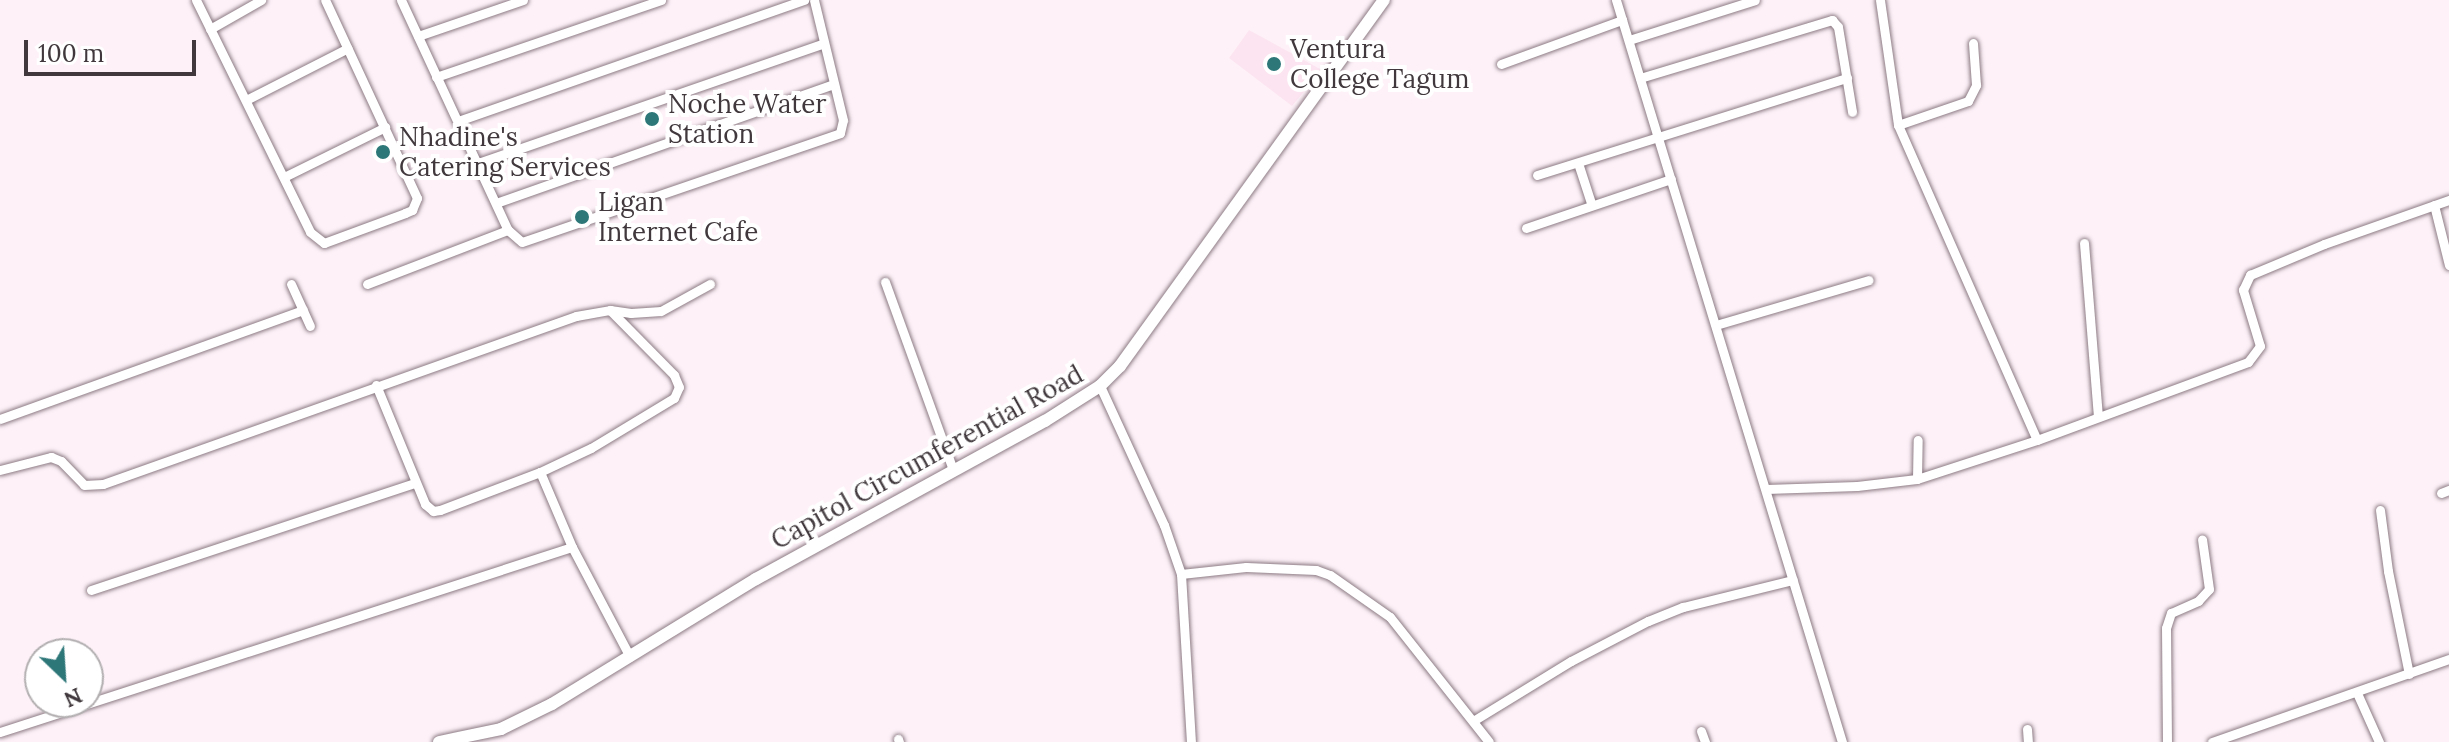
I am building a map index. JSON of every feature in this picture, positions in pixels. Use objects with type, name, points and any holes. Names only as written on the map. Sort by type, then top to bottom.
[{"type":"main road","name":"Capitol Circumferential Road","points":[[439,742],[484,735],[511,725],[630,657],[756,579],[1076,403],[1100,386],[1129,355],[1384,0]]},
{"type":"street","points":[[196,0],[310,232],[324,243],[405,213],[416,204],[416,190],[325,0]]},
{"type":"street","points":[[210,29],[261,0]]},
{"type":"street","points":[[401,0],[508,230],[515,239],[530,241],[834,137],[844,125],[814,0]]},
{"type":"street","points":[[418,36],[523,0]]},
{"type":"street","points":[[436,77],[661,0]]},
{"type":"street","points":[[458,121],[804,0]]},
{"type":"street","points":[[1616,0],[1842,742]]},
{"type":"street","points":[[1629,40],[1755,0]]},
{"type":"street","points":[[1880,0],[1898,125],[2037,440]]},
{"type":"street","points":[[1640,78],[1828,19],[1838,27],[1852,112]]},
{"type":"street","points":[[1501,64],[1622,20]]},
{"type":"street","points":[[478,163],[824,43]]},
{"type":"street","points":[[1898,125],[1968,101],[1976,85],[1973,43]]},
{"type":"street","points":[[246,100],[348,48]]},
{"type":"street","points":[[1537,175],[1847,78]]},
{"type":"street","points":[[496,203],[834,84]]},
{"type":"street","points":[[284,177],[385,127]]},
{"type":"street","points":[[1578,163],[1591,203]]},
{"type":"street","points":[[1526,228],[1591,203],[1671,179]]},
{"type":"street","points":[[1766,489],[1857,486],[1948,472],[2248,362],[2257,355],[2258,336],[2243,290],[2250,275],[2266,266],[2449,200]]},
{"type":"street","points":[[2434,205],[2449,265]]},
{"type":"street","points":[[367,284],[508,230]]},
{"type":"street","points":[[2084,243],[2098,416]]},
{"type":"street","points":[[1716,325],[1869,280]]},
{"type":"street","points":[[885,282],[953,470]]},
{"type":"street","points":[[291,284],[310,326]]},
{"type":"street","points":[[0,470],[51,457],[61,461],[84,485],[103,484],[576,316],[610,310],[631,313],[661,311],[710,284]]},
{"type":"street","points":[[0,419],[303,310]]},
{"type":"street","points":[[376,385],[414,483],[425,504],[433,511],[540,472],[591,448],[677,393],[674,375],[610,310]]},
{"type":"street","points":[[1100,386],[1164,525],[1181,574],[1191,742]]},
{"type":"street","points":[[1917,479],[1918,440]]},
{"type":"street","points":[[540,472],[572,547],[630,657]]},
{"type":"street","points":[[91,590],[414,483]]},
{"type":"street","points":[[2380,510],[2388,571],[2409,674]]},
{"type":"street","points":[[2167,742],[2166,628],[2171,613],[2198,601],[2209,589],[2202,539]]},
{"type":"street","points":[[0,732],[572,547]]},
{"type":"street","points":[[1181,574],[1246,567],[1316,570],[1330,575],[1390,617],[1489,742]]},
{"type":"street","points":[[1473,721],[1571,661],[1648,621],[1683,607],[1793,580]]},
{"type":"street","points":[[2212,742],[2449,659]]},
{"type":"street","points":[[2357,693],[2379,742]]},
{"type":"street","points":[[2027,729],[2028,742]]},
{"type":"street","points":[[1701,731],[1705,742]]},
{"type":"shaded area","name":"Ventura College Tagum","points":[[1249,30],[1322,70],[1292,106],[1229,58]]},
{"type":"place","name":"Ventura College Tagum","points":[[1274,64]]},
{"type":"place","name":"Noche Water Station","points":[[652,119]]},
{"type":"place","name":"Nhadine's Catering Services","points":[[383,152]]},
{"type":"place","name":"Ligan Internet Cafe","points":[[582,217]]}]
